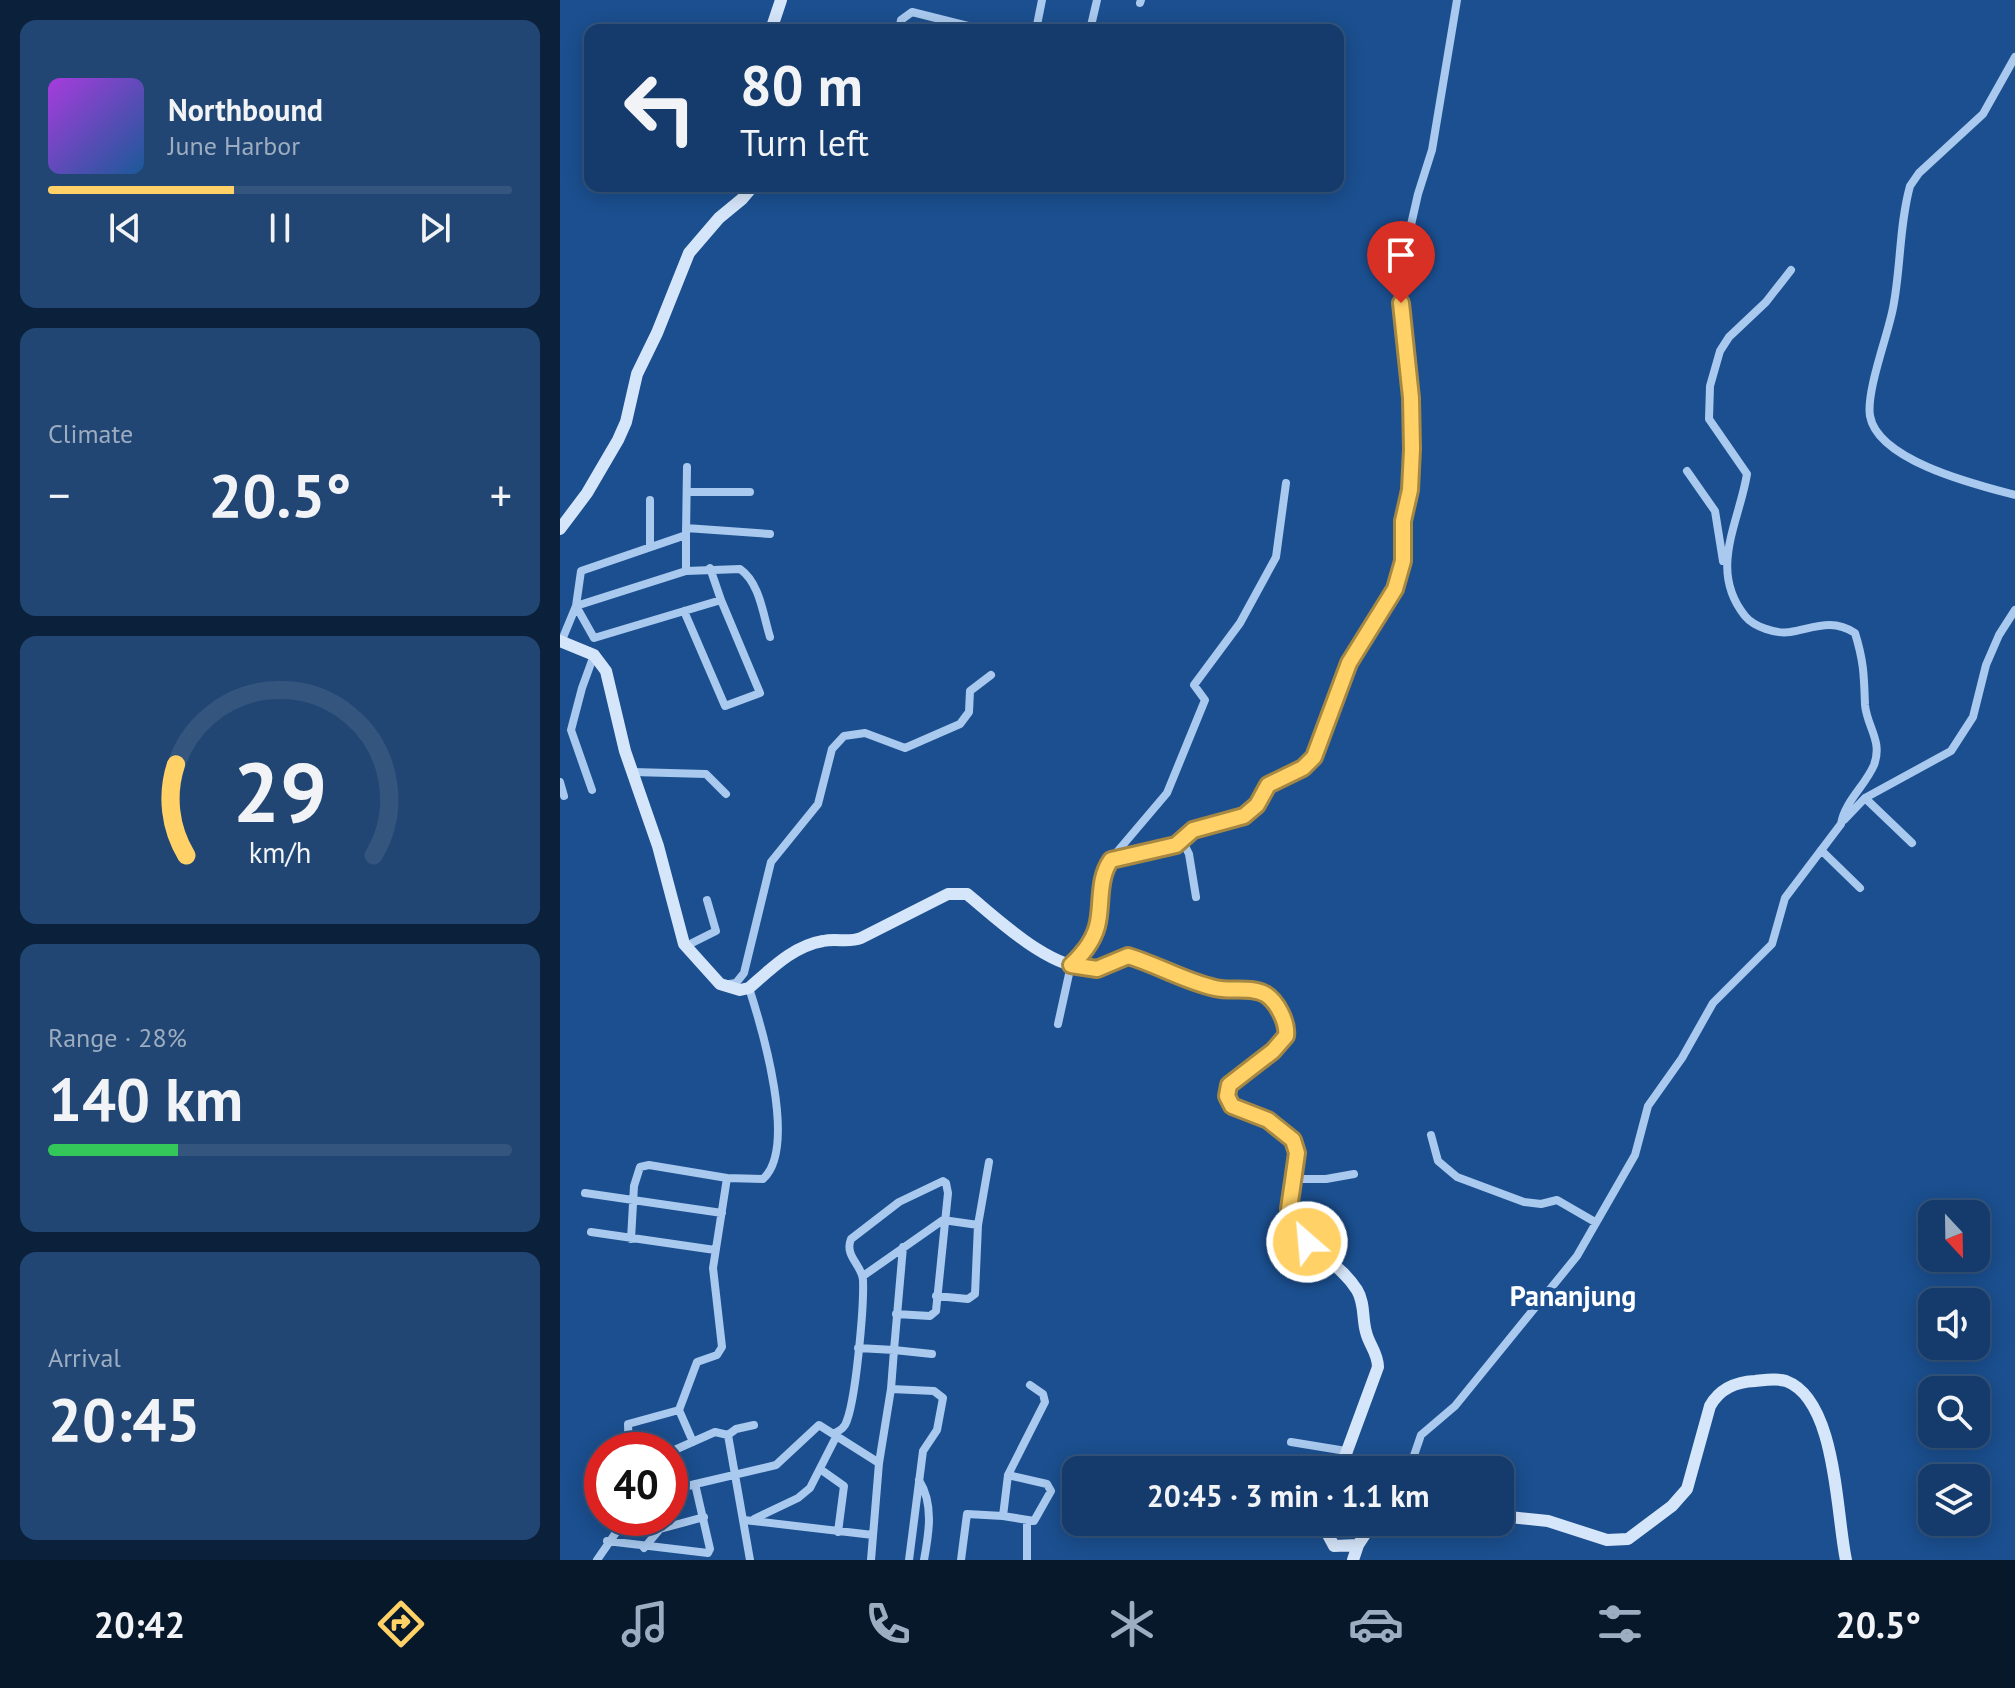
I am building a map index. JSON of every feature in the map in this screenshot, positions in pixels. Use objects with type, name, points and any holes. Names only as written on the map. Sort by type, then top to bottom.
[{"type":"street","points":[[773,24],[781,0]]},
{"type":"street","points":[[1037,24],[1042,0]]},
{"type":"street","points":[[1091,24],[1097,0]]},
{"type":"street","points":[[1111,860],[1183,842],[1193,830],[1246,815],[1257,805],[1268,785],[1311,761],[1349,663],[1396,586],[1403,561],[1403,521],[1410,490],[1412,449],[1411,398],[1400,319],[1403,260],[1432,150],[1457,0]]},
{"type":"street","points":[[900,24],[912,12],[960,24]]},
{"type":"street","points":[[2015,57],[1983,114],[1919,173],[1910,186],[1894,307],[1870,415],[1881,438],[1892,449],[1968,483],[2015,495]]},
{"type":"street","points":[[560,529],[587,493],[618,440],[626,422],[637,374],[689,253],[747,192]]},
{"type":"street","points":[[1725,570],[1730,535],[1747,474],[1709,419],[1710,386],[1720,351],[1729,337],[1758,311],[1791,270]]},
{"type":"street","points":[[686,571],[687,467]]},
{"type":"street","points":[[1687,471],[1715,511],[1725,570],[1739,606],[1753,624],[1785,632],[1834,624],[1844,625],[1855,633],[1866,677],[1865,706],[1876,734],[1877,751],[1869,775],[1844,811],[1841,824]]},
{"type":"street","points":[[1058,1024],[1071,965],[1098,926],[1102,879],[1111,860],[1167,793],[1205,700],[1194,685],[1242,620],[1276,557],[1286,483]]},
{"type":"street","points":[[687,492],[750,492]]},
{"type":"street","points":[[650,500],[650,546]]},
{"type":"street","points":[[770,534],[686,532],[581,571],[576,606],[561,640],[594,655],[603,665],[611,686],[625,751],[658,846],[686,946],[720,984],[740,990],[749,988],[797,949],[821,941],[856,940],[948,894],[958,892],[967,894],[1034,946],[1071,965],[1097,969],[1128,956],[1186,980],[1222,989],[1255,991],[1272,999],[1285,1024],[1286,1036],[1273,1051],[1229,1085],[1227,1096],[1232,1106],[1268,1120],[1293,1140],[1297,1153],[1289,1209],[1313,1249],[1348,1276],[1359,1293],[1366,1332],[1378,1359],[1378,1367],[1344,1456]]},
{"type":"street","points":[[684,611],[725,706],[760,693],[710,568]]},
{"type":"street","points":[[576,606],[686,571],[740,569],[755,588],[770,637]]},
{"type":"street","points":[[576,606],[594,638],[721,600]]},
{"type":"street","points":[[1414,1456],[1421,1435],[1455,1406],[1577,1256],[1635,1155],[1648,1106],[1682,1058],[1713,1003],[1772,944],[1785,898],[1821,850],[1865,798],[1951,751],[1973,717],[1986,665],[1999,635],[2015,610]]},
{"type":"street","points":[[592,790],[571,730],[594,655]]},
{"type":"street","points":[[720,984],[736,983],[742,977],[771,862],[818,804],[832,749],[844,736],[865,733],[905,748],[954,729],[969,712],[970,691],[991,675]]},
{"type":"street","points":[[633,772],[706,774],[726,794]]},
{"type":"street","points":[[560,782],[564,796]]},
{"type":"street","points":[[1865,798],[1912,843]]},
{"type":"street","points":[[1183,842],[1189,854],[1196,897]]},
{"type":"street","points":[[1821,850],[1860,888]]},
{"type":"street","points":[[686,946],[715,933],[707,900]]},
{"type":"street","points":[[631,1239],[637,1172],[644,1165],[727,1178],[763,1179],[775,1159],[775,1081],[749,988]]},
{"type":"street","points":[[1431,1135],[1438,1161],[1457,1177],[1524,1202],[1541,1204],[1557,1200],[1595,1222]]},
{"type":"street","points":[[936,1296],[968,1299],[975,1294],[978,1225],[989,1162]]},
{"type":"street","points":[[1295,1179],[1326,1179],[1354,1174]]},
{"type":"street","points":[[693,1442],[679,1410],[697,1362],[717,1355],[722,1347],[713,1268],[727,1178]]},
{"type":"street","points":[[749,1520],[798,1498],[810,1488],[836,1434],[846,1422],[858,1348],[863,1276],[852,1259],[848,1246],[851,1239],[899,1202],[943,1181],[948,1188],[934,1314],[896,1314]]},
{"type":"street","points":[[585,1193],[722,1213]]},
{"type":"street","points":[[863,1276],[943,1220],[978,1225]]},
{"type":"street","points":[[591,1232],[715,1250]]},
{"type":"street","points":[[871,1560],[879,1463],[891,1389],[903,1247]]},
{"type":"street","points":[[858,1348],[932,1354]]},
{"type":"street","points":[[1514,1517],[1548,1521],[1607,1540],[1628,1539],[1672,1506],[1687,1489],[1710,1406],[1717,1394],[1735,1384],[1779,1380],[1804,1392],[1821,1423],[1832,1464],[1846,1560]]},
{"type":"street","points":[[1003,1516],[1008,1475],[1045,1402],[1043,1394],[1030,1385]]},
{"type":"street","points":[[891,1389],[934,1391],[943,1398],[937,1430],[923,1451],[909,1560]]},
{"type":"street","points":[[628,1432],[628,1424],[679,1410]]},
{"type":"street","points":[[688,1486],[781,1462],[816,1426],[822,1424],[879,1463]]},
{"type":"street","points":[[688,1444],[715,1432],[728,1435],[736,1429],[754,1425]]},
{"type":"street","points":[[728,1435],[735,1476],[749,1520],[750,1560],[760,1560]]},
{"type":"street","points":[[1291,1442],[1346,1451]]},
{"type":"street","points":[[820,1469],[844,1486],[838,1532]]},
{"type":"street","points":[[961,1560],[967,1514],[1003,1516],[1027,1522],[1037,1518],[1051,1494],[1050,1486],[1008,1475]]},
{"type":"street","points":[[919,1479],[927,1493],[929,1505],[924,1560]]},
{"type":"street","points":[[607,1541],[644,1548],[708,1553],[710,1549],[704,1517],[695,1484]]},
{"type":"street","points":[[644,1548],[660,1529],[704,1517]]},
{"type":"street","points":[[749,1520],[873,1535]]},
{"type":"street","points":[[1027,1522],[1027,1560]]},
{"type":"street","points":[[597,1560],[611,1536]]},
{"type":"street","points":[[1329,1536],[1334,1546],[1358,1545]]},
{"type":"street","points":[[1353,1560],[1364,1536]]},
{"type":"district","name":"Pananjung","points":[[1573,1296]]},
{"type":"route","points":[[1307,1242],[1289,1209],[1297,1153],[1293,1140],[1268,1120],[1232,1106],[1227,1096],[1229,1085],[1273,1051],[1286,1036],[1285,1024],[1272,999],[1255,991],[1222,989],[1186,980],[1128,956],[1097,969],[1071,965],[1098,926],[1102,879],[1111,860],[1176,845],[1193,830],[1244,816],[1261,800],[1268,785],[1303,768],[1314,757],[1349,663],[1395,589],[1403,561],[1403,521],[1410,490],[1412,449],[1411,398],[1400,319],[1401,303]]}]
